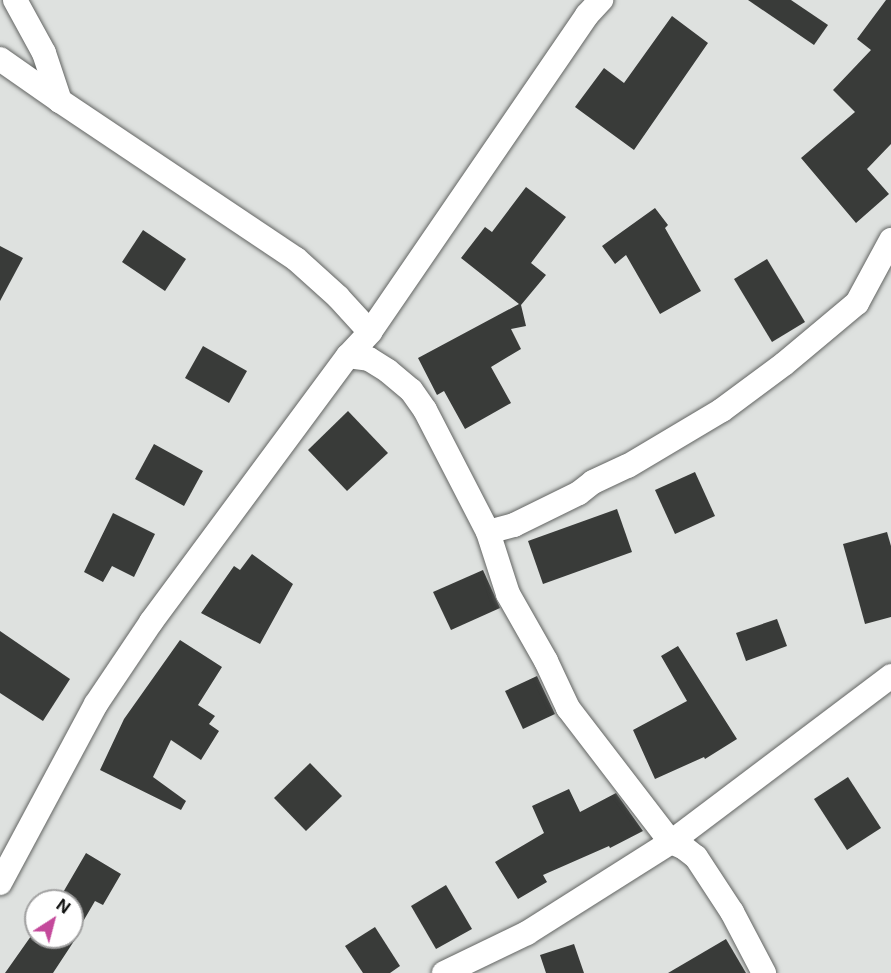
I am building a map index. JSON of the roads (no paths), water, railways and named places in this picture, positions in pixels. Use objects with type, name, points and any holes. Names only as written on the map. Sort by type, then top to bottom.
[{"type":"street","points":[[15,0],[44,53],[60,101]]},
{"type":"street","points":[[0,883],[96,704],[151,622],[348,356],[370,332],[591,5]]},
{"type":"street","points":[[0,59],[297,260],[338,297],[370,332]]},
{"type":"street","points":[[488,532],[514,525],[579,493],[593,482],[628,466],[722,410],[784,364],[857,303],[891,240]]},
{"type":"street","points":[[348,356],[369,358],[411,390],[425,410],[488,532],[508,594],[546,661],[568,708],[671,842],[683,847],[696,857],[732,912],[765,973]]},
{"type":"street","points":[[444,973],[527,933],[671,842],[891,676]]}]
